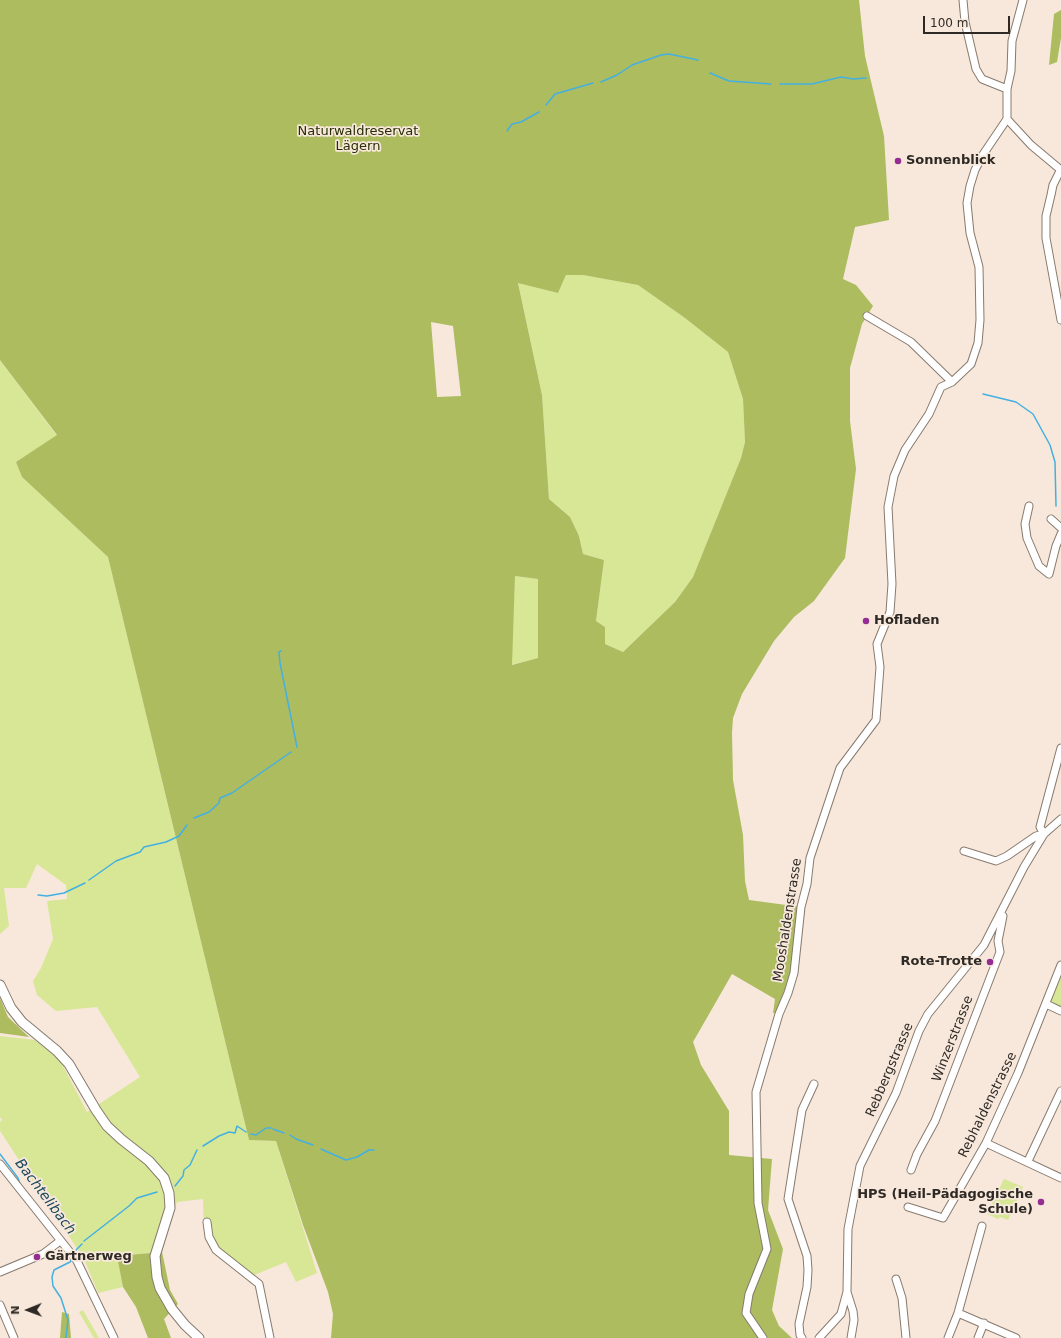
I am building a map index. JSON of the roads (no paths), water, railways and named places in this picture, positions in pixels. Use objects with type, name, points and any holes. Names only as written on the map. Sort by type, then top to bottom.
[{"type":"main road","points":[[0,985],[11,1008],[22,1022],[57,1051],[69,1064],[107,1126],[120,1139],[149,1161],[164,1178],[169,1193],[170,1208],[155,1256],[157,1277],[160,1288],[172,1309],[185,1325],[200,1338]]},
{"type":"street","points":[[963,0],[965,22],[976,70],[982,79],[1007,89]]},
{"type":"street","points":[[1023,0],[1012,41],[1011,71],[1007,89],[1008,119],[1031,145],[1061,170],[1052,190],[1046,216],[1046,238],[1061,320]]},
{"type":"street","name":"Mooshaldenstrasse","points":[[763,1338],[746,1313],[749,1294],[767,1249],[758,1203],[756,1092],[779,1014],[788,993],[794,973],[801,907],[807,884],[812,852],[840,768],[876,720],[880,667],[877,644],[890,612],[892,584],[888,507],[894,476],[905,450],[929,414],[941,388],[952,382],[971,364],[978,343],[980,320],[979,268],[968,218],[970,186],[982,156],[1008,119]]},
{"type":"street","points":[[867,316],[911,342],[952,382]]},
{"type":"street","points":[[1029,506],[1025,524],[1027,538],[1039,566],[1049,574],[1056,546],[1061,534]]},
{"type":"street","points":[[1051,519],[1061,528]]},
{"type":"street","points":[[1044,834],[1040,827],[1061,748]]},
{"type":"street","name":"Rebbergstrasse","points":[[820,1338],[840,1314],[847,1292],[848,1230],[856,1177],[864,1154],[896,1093],[919,1031],[928,1014],[984,945],[1024,867],[1044,834],[1061,819]]},
{"type":"street","name":"Rebbergstrasse","points":[[964,851],[996,861],[1007,856],[1036,836],[1044,834]]},
{"type":"street","name":"Winzerstrasse","points":[[910,1170],[935,1121],[1000,952],[998,941],[1003,916],[1001,914]]},
{"type":"street","name":"Rebhaldenstrasse","points":[[908,1208],[943,1218],[986,1143],[1018,1073],[1061,965]]},
{"type":"street","points":[[1046,1004],[1061,1011]]},
{"type":"street","points":[[802,1338],[800,1335],[799,1324],[807,1287],[807,1256],[788,1199],[802,1110],[814,1084]]},
{"type":"street","points":[[1028,1161],[1061,1091]]},
{"type":"street","points":[[986,1143],[1028,1161],[1061,1178]]},
{"type":"street","points":[[0,1164],[77,1261],[114,1338]]},
{"type":"street","points":[[207,1222],[208,1234],[216,1250],[259,1284],[270,1338]]},
{"type":"street","points":[[948,1338],[958,1313],[982,1226]]},
{"type":"street","points":[[0,1272],[43,1254],[60,1241]]},
{"type":"street","points":[[896,1279],[902,1298],[906,1338]]},
{"type":"street","points":[[847,1292],[854,1320],[851,1338]]},
{"type":"street","points":[[0,1305],[14,1338]]},
{"type":"street","points":[[958,1313],[1016,1338]]},
{"type":"street","points":[[978,1338],[984,1323]]},
{"type":"waterway","points":[[601,82],[617,75],[632,65],[661,55],[669,54],[698,60]]},
{"type":"waterway","points":[[710,73],[729,81],[771,84]]},
{"type":"waterway","points":[[780,84],[812,84],[841,77],[853,79],[866,78]]},
{"type":"waterway","points":[[546,105],[555,94],[593,83]]},
{"type":"waterway","points":[[507,131],[512,124],[521,122],[539,112]]},
{"type":"waterway","points":[[983,394],[1016,402],[1033,414],[1050,445],[1055,462],[1056,506]]},
{"type":"waterway","points":[[281,651],[279,652],[280,663],[297,747]]},
{"type":"waterway","points":[[194,818],[209,812],[219,803],[220,798],[232,793],[291,752]]},
{"type":"waterway","points":[[89,880],[116,861],[140,852],[144,847],[166,842],[179,836],[187,825]]},
{"type":"waterway","points":[[38,895],[47,896],[64,893],[85,883]]},
{"type":"waterway","points":[[203,1146],[219,1136],[229,1132],[235,1133],[237,1126],[246,1132]]},
{"type":"waterway","points":[[251,1134],[256,1135],[266,1128],[271,1128]]},
{"type":"waterway","points":[[273,1129],[284,1133]]},
{"type":"waterway","points":[[290,1135],[296,1139],[313,1145]]},
{"type":"waterway","points":[[321,1149],[346,1160],[357,1157],[369,1150],[374,1150]]},
{"type":"waterway","points":[[175,1186],[183,1176],[184,1170],[190,1165],[197,1150]]},
{"type":"waterway","name":"Bachtelibach","points":[[0,1154],[18,1178],[20,1184]]},
{"type":"waterway","points":[[84,1241],[137,1198],[157,1192]]},
{"type":"waterway","points":[[73,1251],[74,1252],[82,1244]]},
{"type":"waterway","name":"Bachtelibach","points":[[66,1338],[68,1320],[61,1298],[53,1286],[52,1277],[54,1270],[70,1262],[72,1259]]},
{"type":"place","name":"Sonnenblick","points":[[898,161]]},
{"type":"place","name":"Hofladen","points":[[866,621]]},
{"type":"place","name":"Rote-Trotte","points":[[990,962]]},
{"type":"place","name":"HPS (Heil-Pädagogische Schule)","points":[[1041,1202]]},
{"type":"place","name":"Gärtnerweg","points":[[37,1257]]},
{"type":"park label","name":"Naturwaldreservat Lägern","points":[[358,140]]}]
